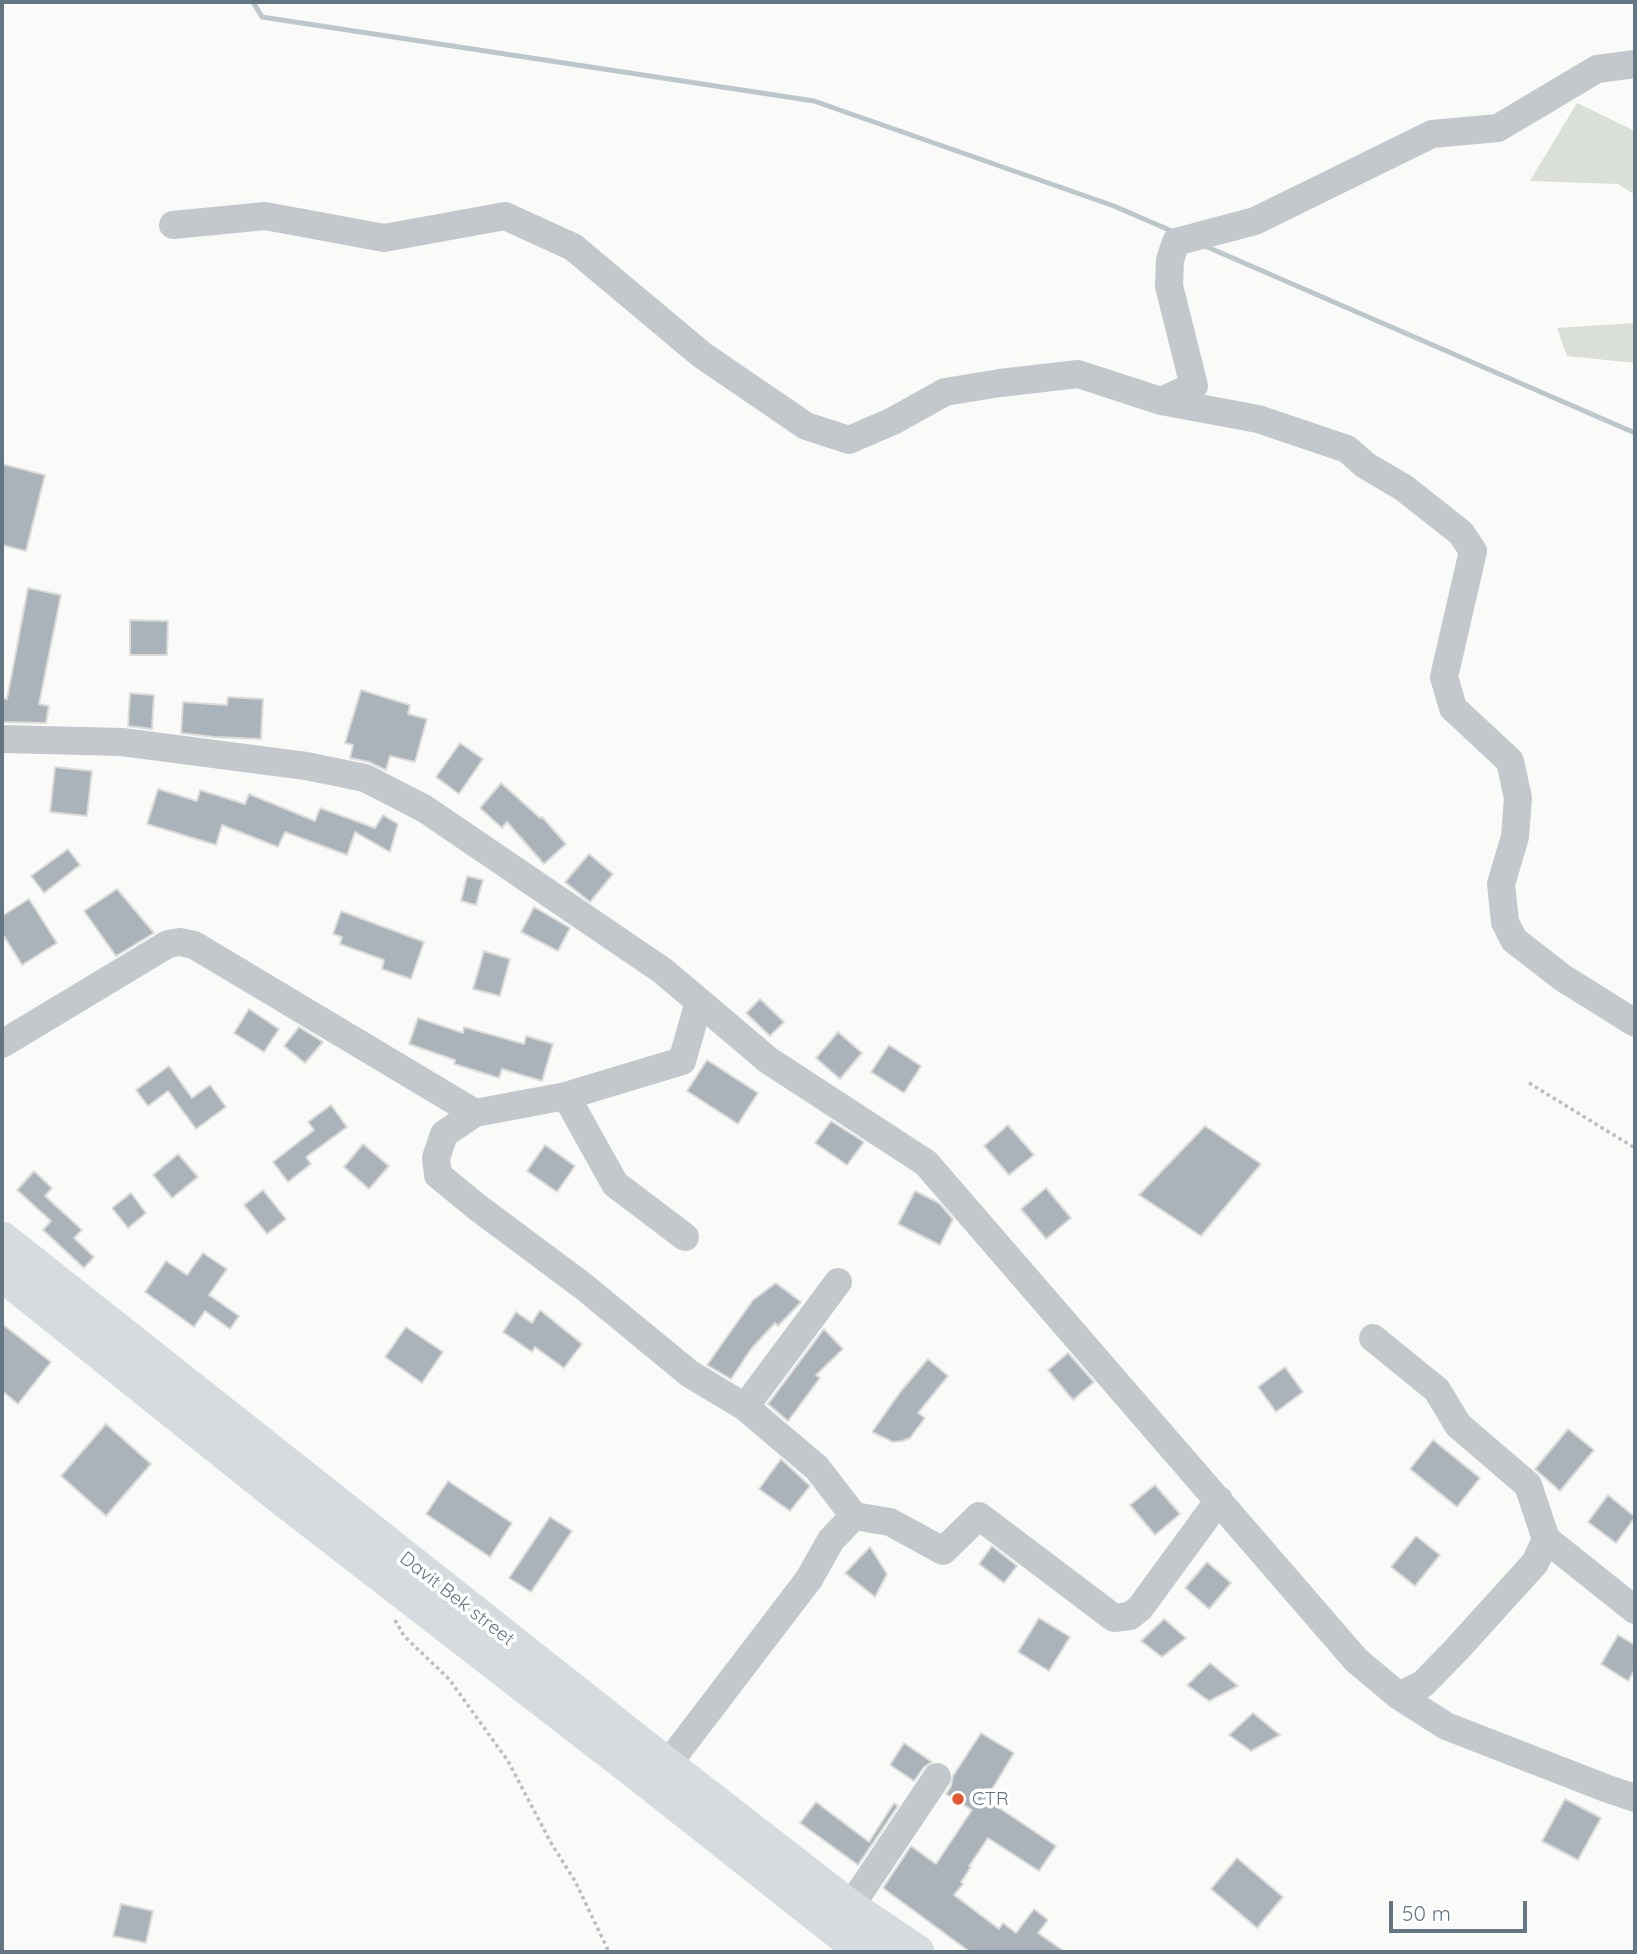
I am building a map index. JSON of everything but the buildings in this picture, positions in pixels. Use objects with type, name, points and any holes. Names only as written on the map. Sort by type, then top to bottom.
[{"type":"main road","name":"Davit Bek street","points":[[2,1239],[514,1661],[859,1930],[917,1952]]},
{"type":"main road","name":"Davit Bek street","points":[[2,1274],[282,1499],[386,1577],[667,1765],[859,1930]]},
{"type":"street","points":[[1161,401],[1194,386],[1168,286],[1170,260],[1176,242],[1255,221],[1432,134],[1498,128],[1597,69],[1635,64]]},
{"type":"street","points":[[173,225],[265,216],[384,238],[505,216],[573,247],[702,355],[806,426],[849,440],[893,421],[946,392],[1078,374],[1161,401],[1258,419],[1347,449],[1365,465],[1404,488],[1461,533],[1473,551],[1444,677],[1452,708],[1510,761],[1518,798],[1515,837],[1501,884],[1505,922],[1514,940],[1563,978],[1635,1023]]},
{"type":"street","points":[[2,739],[122,742],[306,766],[365,778],[425,809],[663,971],[768,1060],[926,1163],[1356,1660],[1399,1696],[1447,1726],[1635,1798]]},
{"type":"street","points":[[2,1044],[168,944],[180,942],[194,945],[475,1113]]},
{"type":"street","points":[[699,1002],[682,1061],[566,1096],[475,1113],[444,1134],[436,1158],[438,1175],[583,1286],[690,1374],[745,1407],[817,1468],[854,1517],[890,1522],[943,1551],[979,1516],[1114,1618],[1130,1616],[1140,1608],[1219,1500]]},
{"type":"street","points":[[566,1096],[615,1184],[685,1237]]},
{"type":"street","points":[[745,1407],[838,1282]]},
{"type":"street","points":[[1374,1338],[1437,1390],[1458,1425],[1528,1486],[1546,1539],[1635,1610]]},
{"type":"street","points":[[667,1765],[809,1579],[831,1540],[854,1517]]},
{"type":"street","points":[[1399,1696],[1423,1684],[1466,1639],[1535,1563],[1546,1539]]},
{"type":"street","points":[[859,1930],[937,1777]]},
{"type":"path","points":[[1529,1083],[1635,1149]]},
{"type":"path","points":[[386,1577],[391,1613],[404,1636],[449,1679],[508,1761],[551,1843],[575,1881],[610,1952]]},
{"type":"shaded area","points":[[1577,103],[1635,131],[1635,195],[1618,184],[1530,181]]},
{"type":"shaded area","points":[[1635,323],[1635,363],[1567,356],[1557,328]]},
{"type":"waterway","points":[[253,2],[262,17],[814,101],[1114,206],[1174,232]]},
{"type":"waterway","points":[[1205,246],[1635,433]]},
{"type":"place","name":"CTR","points":[[958,1799]]}]
